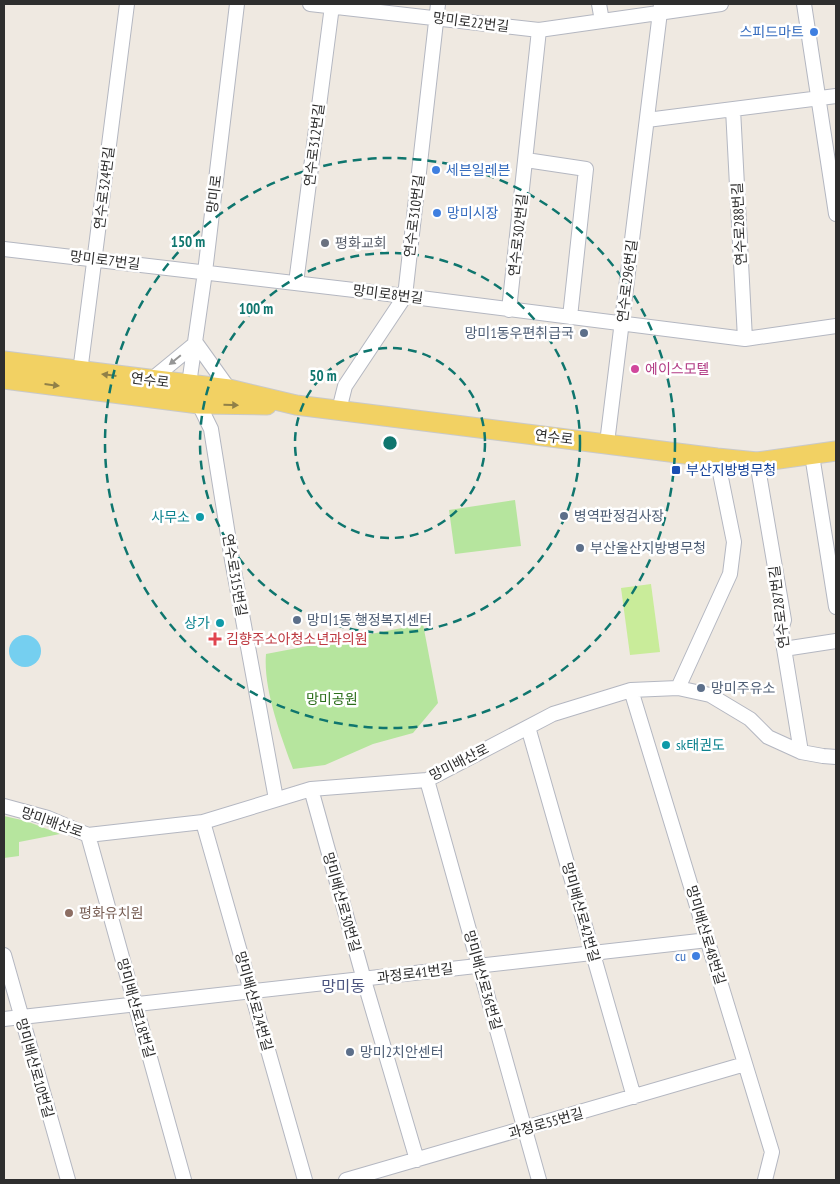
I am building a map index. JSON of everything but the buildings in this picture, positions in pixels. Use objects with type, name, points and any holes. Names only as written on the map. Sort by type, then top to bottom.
[{"type":"main road","name":"연수로","points":[[4,362],[229,389],[296,404],[717,458],[757,462],[836,451]]},
{"type":"main road","name":"연수로","points":[[4,379],[199,404],[234,406],[296,404]]},
{"type":"street","name":"연수로324번길","points":[[80,372],[127,4]]},
{"type":"street","name":"망미로","points":[[189,384],[205,272],[236,4]]},
{"type":"street","name":"망미로22번길","points":[[310,4],[539,30],[602,21],[660,8],[721,4]]},
{"type":"street","name":"연수로310번길","points":[[339,410],[345,386],[405,296],[438,4]]},
{"type":"street","points":[[599,4],[602,21]]},
{"type":"street","points":[[804,4],[836,214]]},
{"type":"street","name":"연수로312번길","points":[[296,283],[332,6]]},
{"type":"street","name":"연수로296번길","points":[[607,443],[660,8]]},
{"type":"street","name":"연수로302번길","points":[[510,310],[539,30]]},
{"type":"street","points":[[647,120],[836,96]]},
{"type":"street","name":"연수로288번길","points":[[733,109],[745,339]]},
{"type":"street","points":[[526,160],[586,169],[570,317]]},
{"type":"street","name":"망미로7번길","points":[[4,248],[205,272]]},
{"type":"street","name":"망미로8번길","points":[[205,272],[745,339],[836,326]]},
{"type":"street","points":[[151,380],[196,343],[229,389]]},
{"type":"street","name":"연수로315번길","points":[[189,384],[211,429],[232,560],[276,799]]},
{"type":"street","points":[[812,455],[836,607]]},
{"type":"street","points":[[678,688],[730,574],[734,542],[717,458]]},
{"type":"street","name":"연수로287번길","points":[[757,462],[784,620],[781,630],[801,752]]},
{"type":"street","points":[[784,649],[836,641]]},
{"type":"street","name":"망미배산로","points":[[4,806],[48,818],[88,835],[203,822],[311,789],[427,780],[553,714],[631,690],[678,688],[710,695],[750,719],[768,737],[801,752],[836,757]]},
{"type":"street","name":"망미배산로48번길","points":[[631,690],[772,1152],[761,1179]]},
{"type":"street","name":"망미배산로42번길","points":[[528,726],[634,1097]]},
{"type":"street","name":"망미배산로36번길","points":[[427,780],[539,1180]]},
{"type":"street","name":"망미배산로30번길","points":[[311,789],[363,979],[417,1160]]},
{"type":"street","name":"망미배산로24번길","points":[[203,822],[305,1180]]},
{"type":"street","name":"망미배산로18번길","points":[[88,835],[184,1180]]},
{"type":"street","name":"과정로41번길","points":[[4,1019],[708,940]]},
{"type":"street","name":"망미배산로10번길","points":[[4,954],[68,1180]]},
{"type":"street","name":"과정로55번길","points":[[346,1180],[745,1064]]},
{"type":"green space","points":[[515,500],[521,546],[455,554],[449,510]]},
{"type":"green space","points":[[651,584],[660,652],[630,655],[621,588]]},
{"type":"green space","name":"망미공원","points":[[423,624],[438,703],[413,733],[373,744],[325,765],[293,769],[278,727],[270,697],[267,682],[266,654]]},
{"type":"green space","points":[[4,816],[26,821],[60,834],[19,842],[19,856],[4,858]]},
{"type":"water","points":[[25,635],[31,636],[36,640],[40,645],[40,657],[36,662],[31,666],[25,667],[19,666],[14,662],[10,657],[9,651],[10,645],[14,640],[19,636]]},
{"type":"place","name":"스피드마트","points":[[814,32]]},
{"type":"place","name":"세븐일레븐","points":[[436,170]]},
{"type":"place","name":"망미시장","points":[[437,213]]},
{"type":"place","name":"평화교회","points":[[325,243]]},
{"type":"place","name":"망미1동우편취급국","points":[[584,333]]},
{"type":"place","name":"에이스모텔","points":[[635,369]]},
{"type":"place","name":"부산지방병무청","points":[[676,470]]},
{"type":"place","name":"병역판정검사장","points":[[564,516]]},
{"type":"place","name":"사무소","points":[[200,517]]},
{"type":"place","name":"부산울산지방병무청","points":[[580,548]]},
{"type":"place","name":"망미1동 행정복지센터","points":[[297,620]]},
{"type":"place","name":"상가","points":[[220,623]]},
{"type":"place","name":"김향주소아청소년과의원","points":[[215,639]]},
{"type":"place","name":"망미주유소","points":[[701,688]]},
{"type":"place","name":"sk태권도","points":[[666,745]]},
{"type":"place","name":"평화유치원","points":[[69,913]]},
{"type":"place","name":"cu","points":[[696,956]]},
{"type":"place","name":"망미2치안센터","points":[[350,1052]]},
{"type":"district","name":"망미동","points":[[343,986]]}]
